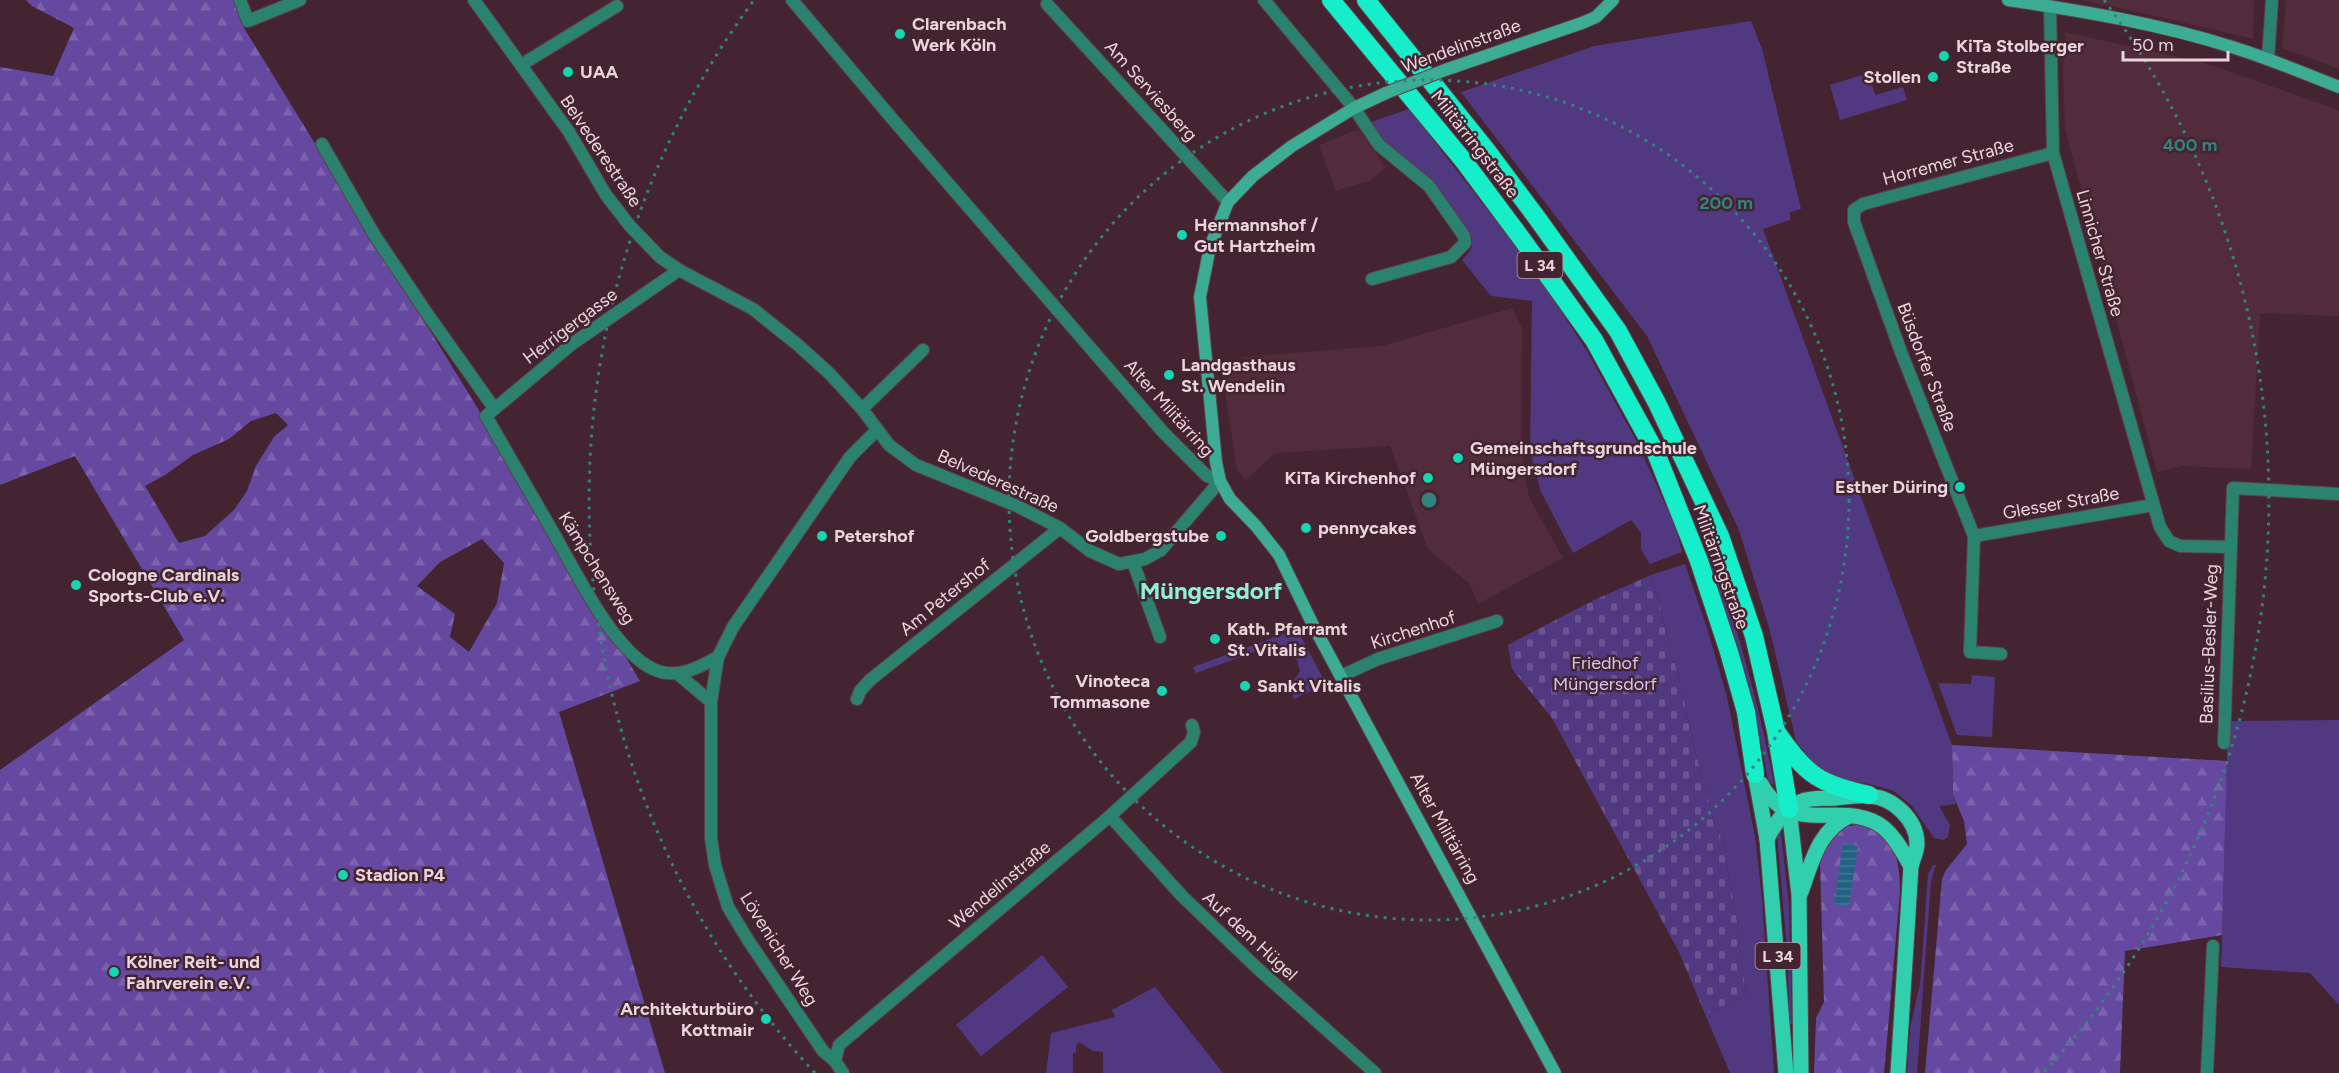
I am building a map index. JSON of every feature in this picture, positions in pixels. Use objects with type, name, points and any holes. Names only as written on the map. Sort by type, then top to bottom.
[{"type":"highway","name":"Militärringstraße","points":[[1331,0],[1463,160],[1524,242],[1593,340],[1656,453],[1699,561],[1729,652],[1746,712],[1755,774]]},
{"type":"highway","name":"Militärringstraße","points":[[1366,0],[1487,151],[1618,331],[1657,403],[1720,536],[1754,636],[1776,731],[1789,810]]},
{"type":"highway","points":[[1776,731],[1790,751],[1819,780],[1841,789],[1869,795]]},
{"type":"main road","points":[[1755,774],[1772,802],[1789,810],[1806,816],[1850,816],[1873,822],[1884,828],[1893,837],[1911,866]]},
{"type":"main road","name":"Militärringstraße","points":[[1755,774],[1767,839],[1786,1073]]},
{"type":"main road","points":[[1767,839],[1778,821],[1804,800],[1869,795],[1886,800],[1901,810],[1911,822],[1918,845],[1911,866],[1898,1073]]},
{"type":"main road","name":"Militärringstraße","points":[[1789,810],[1800,895],[1801,1073]]},
{"type":"main road","points":[[1800,895],[1815,851],[1825,834],[1833,825],[1850,816]]},
{"type":"street","points":[[240,0],[248,21],[300,0]]},
{"type":"street","name":"Belvederestraße","points":[[474,0],[569,132],[606,195],[660,257],[679,270],[761,315],[830,374],[862,409],[889,445],[916,465],[1017,506],[1060,528],[1090,550],[1114,563],[1132,562]]},
{"type":"street","name":"Alter Militärring","points":[[792,0],[1163,432],[1207,476],[1220,481],[1230,499],[1279,555],[1341,676],[1555,1073]]},
{"type":"street","points":[[1264,0],[1354,108],[1378,145],[1429,186],[1464,236],[1465,243],[1451,257],[1372,279]]},
{"type":"street","name":"Wendelinstraße","points":[[1220,481],[1214,446],[1200,297],[1210,248],[1227,202],[1253,176],[1292,146],[1354,108],[1445,70],[1582,23],[1596,17],[1613,0]]},
{"type":"street","points":[[2008,0],[2050,6],[2198,37],[2268,59],[2339,87]]},
{"type":"street","points":[[2268,59],[2272,0]]},
{"type":"street","name":"Am Serviesberg","points":[[1047,4],[1227,202]]},
{"type":"street","points":[[521,65],[617,6]]},
{"type":"street","name":"Linnicher Straße","points":[[2050,6],[2053,153],[2153,505]]},
{"type":"street","name":"Kämpchensweg","points":[[322,144],[375,236],[490,412],[596,605],[627,648],[642,663],[656,670],[678,674]]},
{"type":"street","name":"Horremer Straße","points":[[1854,210],[1863,204],[2053,153]]},
{"type":"street","name":"Büsdorfer Straße","points":[[1854,210],[1854,222],[1901,352],[1974,536]]},
{"type":"street","name":"Herrigergasse","points":[[490,412],[572,344],[679,270]]},
{"type":"street","points":[[862,409],[923,350]]},
{"type":"street","name":"Lövenicher Weg","points":[[835,1061],[822,1051],[748,940],[728,907],[721,887],[711,838],[711,702],[718,657],[733,627],[837,475],[858,448],[877,430]]},
{"type":"street","points":[[1160,638],[1132,562],[1161,550],[1220,481]]},
{"type":"street","name":"Basilius-Besler-Weg","points":[[2224,743],[2233,488],[2339,494]]},
{"type":"street","name":"Glesser Straße","points":[[1974,536],[2153,505]]},
{"type":"street","name":"Basilius-Besler-Weg","points":[[2153,505],[2160,527],[2169,542],[2180,546],[2231,547]]},
{"type":"street","name":"Am Petershof","points":[[857,699],[860,691],[870,680],[1060,528]]},
{"type":"street","points":[[1974,536],[1974,639],[1970,652],[2001,654]]},
{"type":"street","name":"Kirchenhof","points":[[1341,676],[1378,659],[1497,621]]},
{"type":"street","points":[[678,674],[696,669],[718,657]]},
{"type":"street","points":[[678,674],[711,702]]},
{"type":"street","name":"Wendelinstraße","points":[[835,1061],[839,1045],[1110,816],[1191,742],[1194,732],[1192,725]]},
{"type":"street","name":"Auf dem Hügel","points":[[1110,816],[1182,896],[1256,967],[1375,1073]]},
{"type":"street","points":[[2207,1073],[2213,946]]},
{"type":"street","points":[[835,1061],[843,1073]]},
{"type":"shaded area","points":[[2081,0],[2254,0],[2253,39],[2155,16]]},
{"type":"shaded area","points":[[2286,0],[2339,0],[2339,69],[2282,48]]},
{"type":"shaded area","points":[[2065,32],[2205,63],[2339,110],[2339,316],[2260,313],[2251,469],[2183,466],[2157,472],[2065,129],[2063,69]]},
{"type":"shaded area","points":[[1353,131],[1360,131],[1386,168],[1369,181],[1336,191],[1319,145]]},
{"type":"shaded area","name":"Gemeinschaftsgrundschule Müngersdorf","points":[[1512,308],[1522,328],[1521,453],[1529,497],[1563,558],[1478,604],[1470,584],[1428,549],[1390,446],[1275,453],[1246,480],[1237,470],[1222,372],[1244,369],[1243,357],[1382,346]]},
{"type":"green space","points":[[26,0],[235,0],[244,28],[472,399],[640,681],[559,712],[665,1073],[0,1073],[0,770],[184,640],[75,456],[0,485],[0,67],[53,76],[74,28],[32,6]],"holes":[[[276,413],[288,425],[274,437],[256,466],[247,491],[234,510],[205,536],[179,543],[145,486],[193,455],[229,439],[251,421]],[[482,539],[504,563],[497,603],[469,652],[450,637],[455,614],[417,586],[440,562]]]},
{"type":"green space","points":[[1751,21],[1762,49],[1801,209],[1790,212],[1790,220],[1763,229],[1952,745],[1953,795],[1956,804],[1939,806],[1950,825],[1948,837],[1944,840],[1934,838],[1912,806],[1894,791],[1843,780],[1818,769],[1796,741],[1770,631],[1739,530],[1647,336],[1461,92],[1594,46]]},
{"type":"green space","points":[[1869,73],[1875,95],[1903,87],[1907,100],[1840,120],[1830,85]]},
{"type":"green space","points":[[1409,109],[1534,270],[1587,351],[1638,444],[1676,528],[1682,552],[1650,564],[1641,549],[1641,533],[1631,520],[1573,553],[1541,492],[1530,451],[1532,301],[1491,296],[1462,260],[1471,248],[1470,233],[1437,186],[1384,142],[1371,122]]},
{"type":"green space","points":[[1712,551],[1747,667],[1774,785],[1768,782],[1757,723],[1742,666],[1706,553]]},
{"type":"green space","points":[[1685,564],[1727,697],[1755,836],[1762,898],[1774,1073],[1730,1073],[1705,1014],[1746,996],[1737,922],[1723,843],[1702,780],[1678,675],[1651,575]]},
{"type":"green space","name":"Friedhof Müngersdorf","points":[[1651,575],[1678,675],[1702,780],[1723,843],[1737,922],[1746,996],[1705,1014],[1679,952],[1552,718],[1512,669],[1508,645],[1592,601]]},
{"type":"green space","points":[[1297,629],[1326,684],[1294,699],[1290,686],[1300,671],[1297,660],[1286,655],[1274,645],[1196,673],[1193,667]]},
{"type":"green space","points":[[1972,675],[1995,677],[1992,737],[1957,735],[1938,683],[1971,684]]},
{"type":"green space","points":[[2339,720],[2339,1005],[2310,973],[2221,967],[2228,721]]},
{"type":"green space","points":[[1952,745],[2227,761],[2222,935],[2125,951],[2120,1073],[1925,1073],[1942,879],[1946,870],[1967,844],[1964,821],[1953,795]]},
{"type":"green space","points":[[1863,824],[1889,843],[1897,859],[1900,880],[1884,1073],[1814,1073],[1816,1018],[1824,1002],[1820,863],[1823,849],[1842,827]]},
{"type":"green space","points":[[1778,831],[1781,833],[1789,905],[1792,1024],[1789,1024],[1788,961]]},
{"type":"green space","points":[[1933,865],[1936,865],[1931,881],[1917,1073],[1907,1073],[1910,1028],[1920,984],[1928,874]]},
{"type":"green space","points":[[1042,955],[1068,987],[981,1056],[956,1025]]},
{"type":"green space","points":[[1155,987],[1223,1073],[1103,1073],[1103,1052],[1093,1051],[1079,1042],[1076,1052],[1073,1053],[1073,1073],[1046,1073],[1051,1033],[1115,1017],[1112,1010]]},
{"type":"water","points":[[1843,843],[1858,846],[1849,906],[1834,904]]},
{"type":"place","name":"Clarenbach Werk Köln","points":[[900,34]]},
{"type":"place","name":"KiTa Stolberger Straße","points":[[1944,56]]},
{"type":"place","name":"UAA","points":[[568,72]]},
{"type":"place","name":"Stollen","points":[[1933,77]]},
{"type":"place","name":"Hermannshof / Gut Hartzheim","points":[[1182,235]]},
{"type":"place","name":"Landgasthaus St. Wendelin","points":[[1169,375]]},
{"type":"place","name":"Gemeinschaftsgrundschule Müngersdorf","points":[[1458,458]]},
{"type":"place","name":"KiTa Kirchenhof","points":[[1428,478]]},
{"type":"place","name":"Esther Düring","points":[[1960,487]]},
{"type":"place","name":"pennycakes","points":[[1306,528]]},
{"type":"place","name":"Petershof","points":[[822,536]]},
{"type":"place","name":"Goldbergstube","points":[[1221,536]]},
{"type":"place","name":"Cologne Cardinals Sports-Club e.V.","points":[[76,585]]},
{"type":"place","name":"Kath. Pfarramt St. Vitalis","points":[[1215,639]]},
{"type":"place","name":"Sankt Vitalis","points":[[1245,686]]},
{"type":"place","name":"Vinoteca Tommasone","points":[[1162,691]]},
{"type":"place","name":"Stadion P4","points":[[343,875]]},
{"type":"place","name":"Kölner Reit- und Fahrverein e.V.","points":[[114,972]]},
{"type":"place","name":"Architekturbüro Kottmair","points":[[766,1019]]},
{"type":"district","name":"Müngersdorf","points":[[1211,590]]}]
